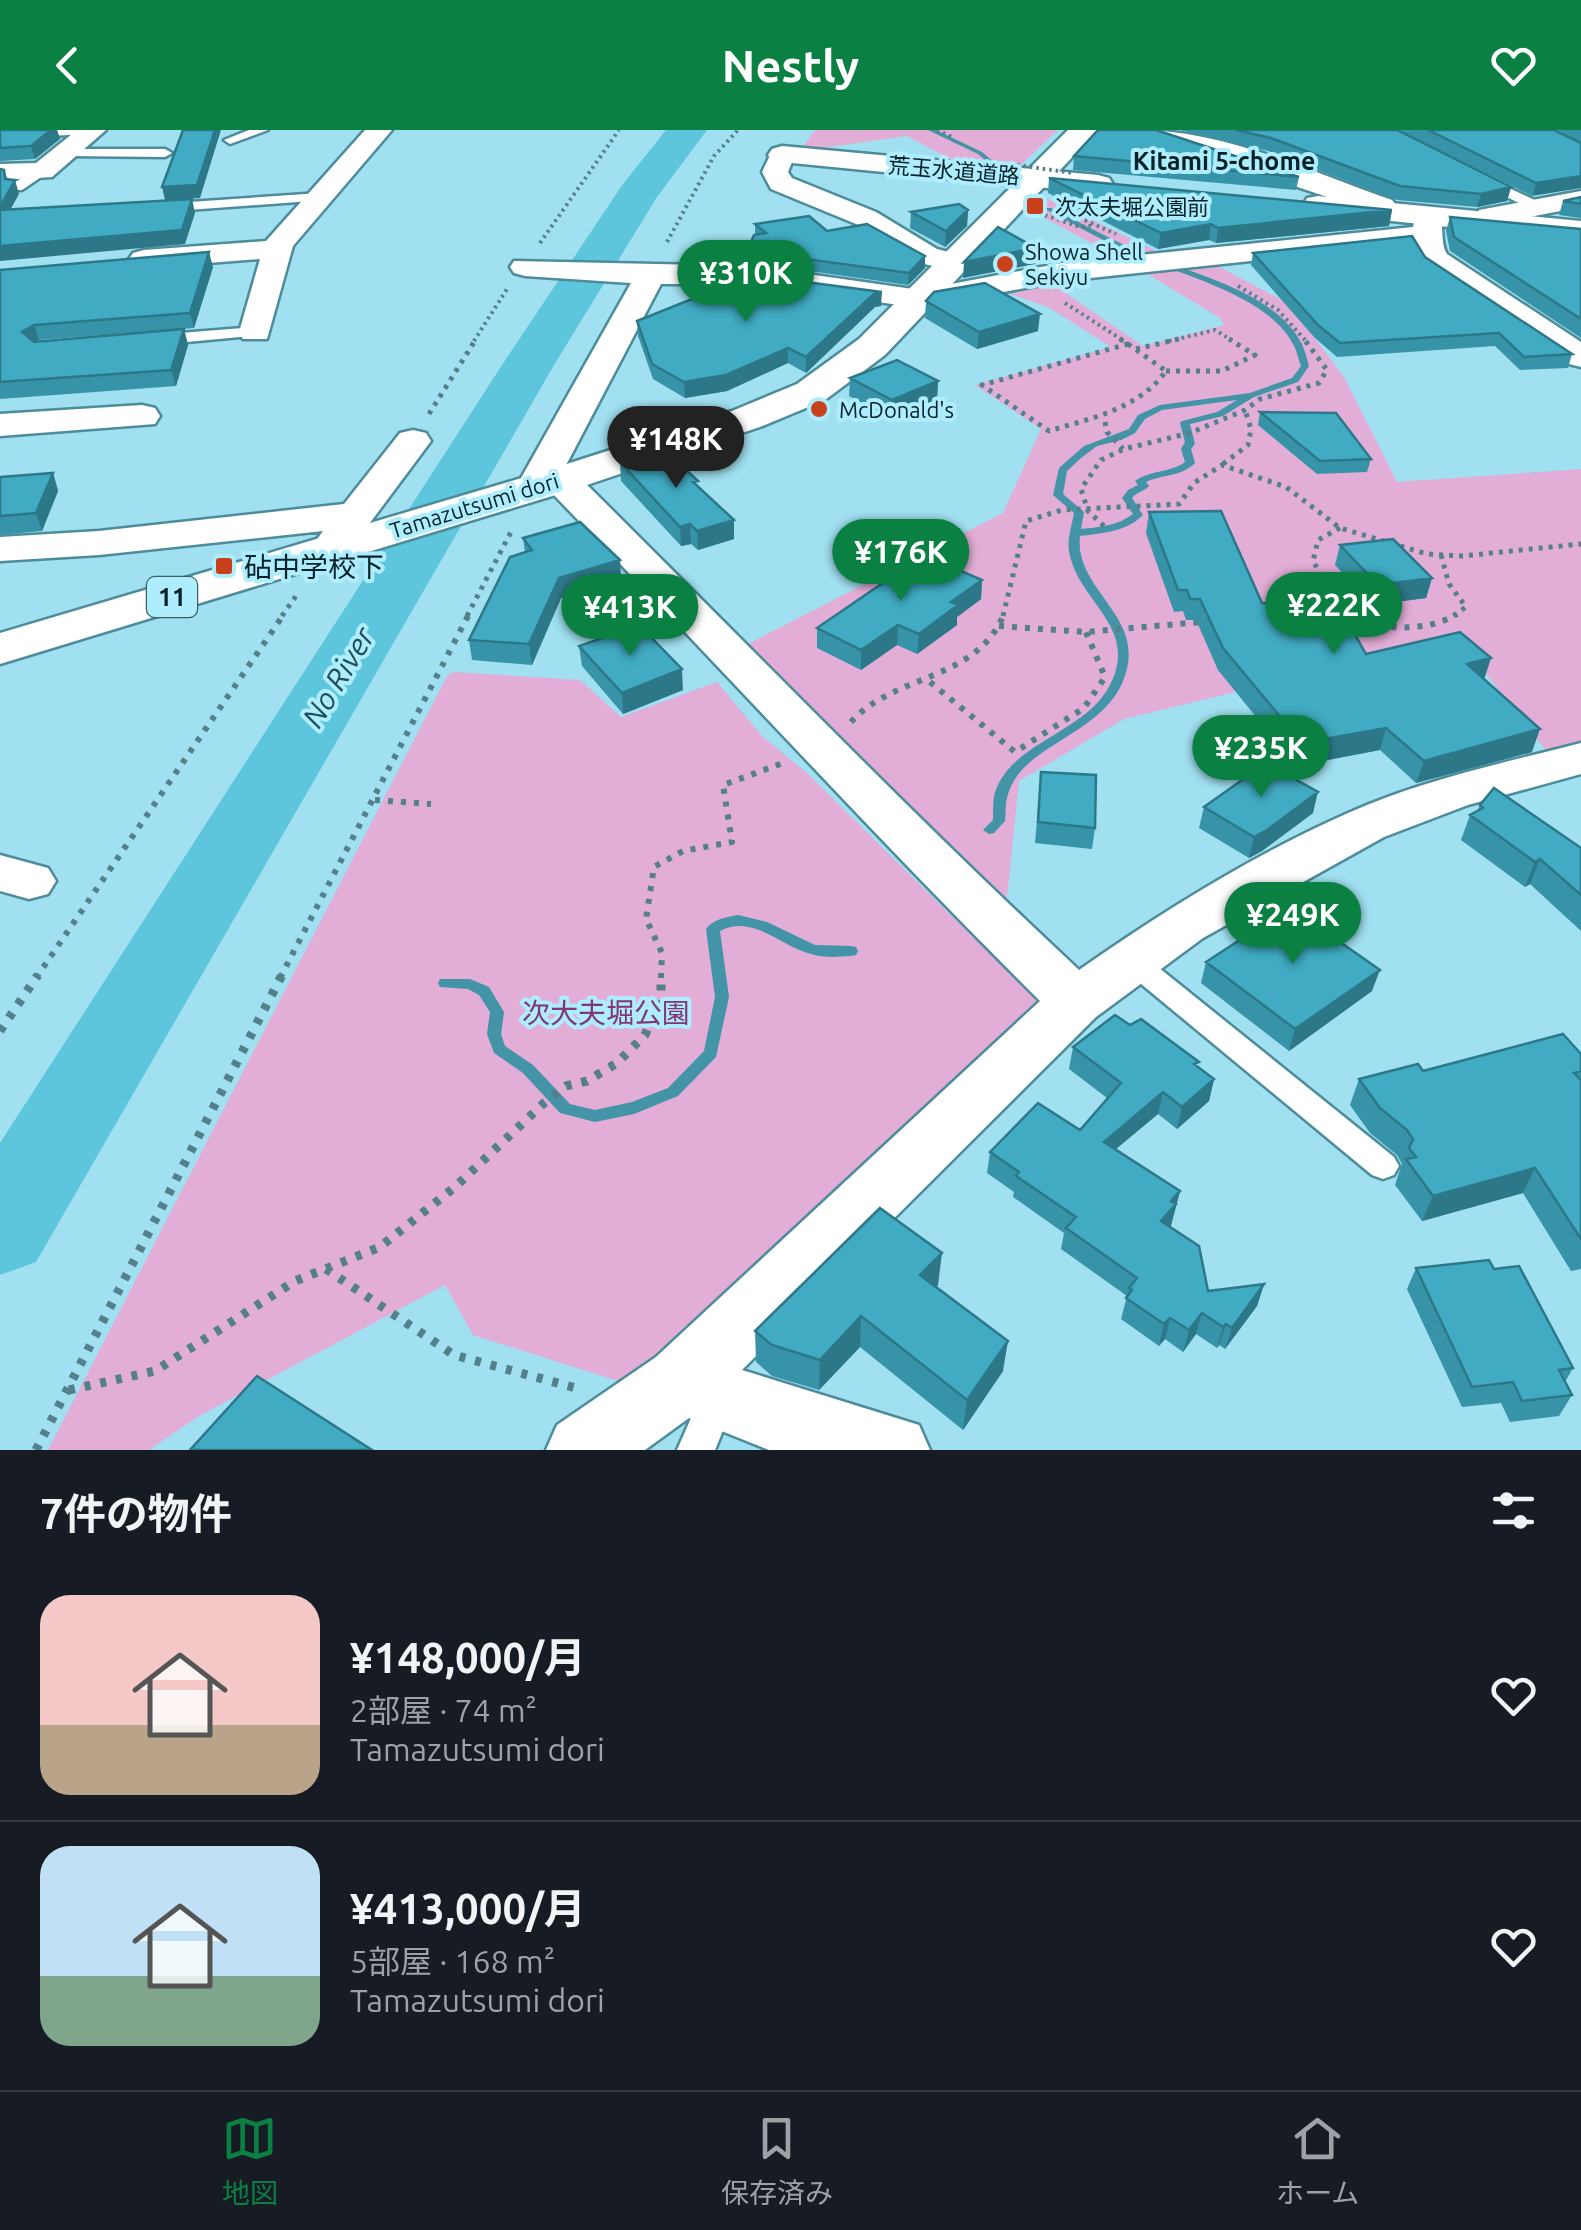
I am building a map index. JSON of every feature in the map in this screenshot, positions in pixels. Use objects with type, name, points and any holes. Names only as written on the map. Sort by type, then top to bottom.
[{"type":"main road","points":[[782,155],[809,130]]},
{"type":"main road","name":"Tamazutsumi dori","points":[[0,649],[343,536],[536,487],[746,419],[812,392],[846,370],[920,300],[954,262],[1040,182],[1084,130]]},
{"type":"main road","name":"荒玉水道道路","points":[[782,155],[1136,188]]},
{"type":"main road","points":[[1271,201],[1388,212],[1427,225],[1489,222],[1581,231]]},
{"type":"street","points":[[8,179],[43,171],[92,130]]},
{"type":"street","points":[[255,332],[276,249],[379,130]]},
{"type":"street","points":[[1151,130],[1218,148],[1382,206],[1388,212]]},
{"type":"street","points":[[782,155],[775,172],[782,184],[866,218],[927,256],[954,262]]},
{"type":"street","points":[[1489,222],[1489,216],[1581,198]]},
{"type":"street","points":[[529,268],[644,275],[751,275],[920,300],[1027,277],[1427,225],[1426,244],[1434,260],[1581,357]]},
{"type":"street","points":[[117,262],[276,249]]},
{"type":"street","points":[[644,275],[536,487],[742,662],[819,749],[1076,1002]]},
{"type":"street","points":[[0,425],[142,416]]},
{"type":"street","points":[[0,549],[343,536],[413,441]]},
{"type":"street","points":[[583,1450],[686,1408],[1076,1002],[1184,924],[1366,825],[1450,794],[1581,758]]},
{"type":"street","points":[[686,1408],[776,1418],[893,1450]]},
{"type":"lane","points":[[0,134],[92,130]]},
{"type":"lane","points":[[230,140],[262,130]]},
{"type":"lane","points":[[69,152],[165,153]]},
{"type":"lane","points":[[1468,173],[1538,207]]},
{"type":"lane","points":[[146,209],[320,197]]},
{"type":"lane","points":[[137,342],[255,332]]},
{"type":"lane","points":[[1133,962],[1383,1166]]},
{"type":"path","points":[[644,275],[714,156],[738,130]]},
{"type":"path","points":[[1040,182],[1080,227],[1097,225]]},
{"type":"path","points":[[1063,211],[1097,225],[1154,261],[1246,289],[1271,304],[1306,337],[1328,370],[1319,383],[1260,399],[1245,410],[1190,433],[1124,449],[1101,460],[1081,489],[1088,510],[1104,526]]},
{"type":"path","points":[[1061,300],[1166,371],[1208,376],[1239,366],[1254,355],[1215,330],[1136,349]]},
{"type":"path","points":[[1128,344],[982,385],[1050,431],[1094,417],[1157,388],[1166,371]]},
{"type":"path","points":[[69,1390],[155,1371],[294,1281],[380,1247],[455,1187],[544,1103],[566,1086],[587,1081],[616,1063],[645,1035],[661,996],[662,954],[646,919],[654,867],[683,851],[732,842],[723,785],[842,738],[855,715],[871,705],[930,682],[969,660],[994,637],[1014,587],[1019,541],[1026,521],[1048,510],[1151,510],[1178,504],[1194,483],[1248,444],[1251,429],[1245,410]]},
{"type":"path","points":[[1105,422],[1108,432],[1124,449]]},
{"type":"path","points":[[1222,464],[1286,487],[1340,528],[1442,555],[1581,544]]},
{"type":"path","points":[[36,1450],[536,487]]},
{"type":"path","points":[[1340,528],[1318,540],[1313,562],[1346,618],[1370,625],[1396,628],[1458,615],[1466,607],[1449,584],[1442,555]]},
{"type":"path","points":[[0,1031],[343,536]]},
{"type":"path","points":[[998,626],[1090,631],[1216,622]]},
{"type":"path","points":[[930,682],[1015,752],[1084,708],[1105,677],[1090,631]]},
{"type":"path","points":[[375,800],[431,804]]},
{"type":"path","points":[[326,1268],[454,1356],[686,1408]]},
{"type":"green space","points":[[815,130],[1058,130],[1012,173],[967,168],[907,136],[800,151]]},
{"type":"green space","points":[[1048,199],[1165,255],[1123,260],[1030,210]]},
{"type":"green space","points":[[1205,259],[1289,304],[1344,377],[1397,482],[1581,469],[1581,758],[1555,762],[1458,638],[1124,719],[1019,781],[1006,907],[748,644],[1003,513],[1041,429],[975,385],[1111,347],[1048,307],[1004,292],[1051,283],[1143,346],[1224,325],[1220,318],[1136,267]]},
{"type":"green space","name":"次大夫堀公園","points":[[453,672],[580,680],[621,717],[717,682],[763,737],[807,773],[983,947],[1042,998],[640,1388],[473,1335],[445,1285],[199,1416],[149,1450],[48,1450],[447,676]]},
{"type":"building","points":[[0,130],[51,130],[31,146],[0,148]]},
{"type":"building","points":[[183,130],[215,130],[197,185],[162,187]]},
{"type":"building","points":[[1098,130],[1156,130],[1299,177],[1074,156]]},
{"type":"building","points":[[1236,130],[1397,130],[1511,187],[1481,194],[1400,186],[1271,138]]},
{"type":"building","points":[[1428,130],[1554,130],[1581,143],[1581,176],[1536,183]]},
{"type":"building","points":[[0,169],[4,170],[5,179],[15,180],[0,207]]},
{"type":"building","points":[[1049,178],[1392,210],[1218,228],[1211,224],[1161,233]]},
{"type":"building","points":[[1581,197],[1581,204],[1563,201]]},
{"type":"building","points":[[192,199],[182,230],[0,246],[0,210]]},
{"type":"building","points":[[959,204],[968,210],[946,231],[911,212]]},
{"type":"building","points":[[809,216],[827,231],[867,224],[925,256],[909,273],[747,251],[754,235],[766,233],[755,224]]},
{"type":"building","points":[[1450,217],[1581,229],[1581,319],[1454,237]]},
{"type":"building","points":[[998,227],[1036,248],[964,262]]},
{"type":"building","points":[[1412,236],[1425,257],[1572,354],[1524,357],[1499,333],[1340,343],[1318,325],[1253,253]]},
{"type":"building","points":[[209,252],[190,313],[34,325],[22,332],[34,342],[184,329],[171,370],[0,382],[0,270]]},
{"type":"building","points":[[736,273],[882,292],[876,292],[806,357],[788,348],[726,375],[684,382],[652,364],[637,321],[732,283]]},
{"type":"building","points":[[985,283],[1040,314],[979,332],[926,301],[934,292]]},
{"type":"building","points":[[897,360],[938,381],[892,400],[850,378]]},
{"type":"building","points":[[1260,412],[1336,413],[1371,459],[1320,461]]},
{"type":"building","points":[[665,450],[734,520],[697,531],[690,524],[680,527],[620,462]]},
{"type":"building","points":[[53,473],[36,513],[0,516],[0,477]]},
{"type":"building","points":[[1221,511],[1262,603],[1336,601],[1366,654],[1460,632],[1491,658],[1467,664],[1540,729],[1424,761],[1386,728],[1302,743],[1223,648],[1200,599],[1190,599],[1187,590],[1178,590],[1149,512]]},
{"type":"building","points":[[580,522],[620,560],[559,578],[529,644],[469,640],[510,557],[532,550],[523,538]]},
{"type":"building","points":[[1393,539],[1432,578],[1378,585],[1340,545]]},
{"type":"building","points":[[931,558],[982,580],[951,602],[958,605],[919,634],[898,625],[861,650],[817,628],[893,576],[899,579]]},
{"type":"building","points":[[642,628],[682,669],[622,693],[579,646]]},
{"type":"building","points":[[1266,763],[1318,792],[1254,837],[1204,807]]},
{"type":"building","points":[[1041,772],[1096,775],[1095,828],[1038,822]]},
{"type":"building","points":[[1494,788],[1581,848],[1581,895],[1540,859],[1535,862],[1470,815],[1483,808],[1480,805]]},
{"type":"building","points":[[1290,907],[1380,970],[1295,1029],[1206,962]]},
{"type":"building","points":[[1115,1015],[1130,1025],[1141,1019],[1199,1062],[1194,1064],[1214,1079],[1182,1107],[1163,1092],[1104,1142],[1180,1191],[1171,1201],[1176,1204],[1161,1221],[1199,1246],[1208,1291],[1264,1284],[1232,1328],[1226,1324],[1223,1327],[1202,1313],[1189,1330],[1170,1318],[1164,1324],[1126,1298],[1137,1278],[1066,1228],[1076,1217],[1016,1176],[1019,1172],[990,1152],[1038,1103],[1080,1130],[1121,1083],[1073,1047]]},
{"type":"building","points":[[1563,1034],[1581,1054],[1581,1071],[1574,1073],[1581,1080],[1581,1239],[1535,1168],[1433,1196],[1406,1159],[1416,1157],[1409,1148],[1413,1139],[1380,1108],[1359,1079],[1418,1064],[1423,1071]]},
{"type":"building","points":[[880,1208],[942,1253],[920,1275],[1008,1341],[967,1400],[861,1316],[820,1360],[772,1345],[755,1331]]},
{"type":"building","points":[[1489,1260],[1494,1269],[1519,1266],[1573,1368],[1559,1370],[1572,1395],[1522,1401],[1513,1382],[1472,1387],[1416,1268]]},
{"type":"building","points":[[257,1376],[372,1450],[190,1450]]},
{"type":"waterway","name":"No River","points":[[0,1231],[528,365],[638,193],[687,130]]},
{"type":"waterway","points":[[931,130],[980,153],[999,169]]},
{"type":"waterway","points":[[1049,209],[1139,254],[1238,293],[1282,324],[1297,343],[1305,366],[1295,380],[1251,395]]},
{"type":"waterway","points":[[989,830],[999,821],[1001,796],[1010,776],[1104,703],[1117,683],[1123,661],[1123,642],[1117,626],[1079,568],[1074,547],[1079,512],[1058,495],[1062,470],[1087,448],[1126,435],[1141,417],[1160,408],[1251,395]]},
{"type":"waterway","points":[[1190,444],[1185,423],[1220,414],[1251,395]]},
{"type":"waterway","points":[[1077,533],[1110,529],[1132,520],[1138,515],[1127,498],[1131,492],[1144,486],[1140,481],[1146,478],[1178,471],[1190,463],[1186,449],[1189,443]]},
{"type":"waterway","points":[[445,983],[470,984],[484,991],[497,1012],[494,1034],[499,1049],[528,1069],[565,1109],[595,1116],[634,1108],[673,1092],[711,1053],[722,997],[713,929],[738,920],[762,926],[810,949],[851,951]]},
{"type":"place","name":"次太夫堀公園前","points":[[1035,206]]},
{"type":"place","name":"Showa Shell Sekiyu","points":[[1005,264]]},
{"type":"place","name":"McDonald's","points":[[819,409]]},
{"type":"place","name":"砧中学校下","points":[[224,566]]},
{"type":"district","name":"Kitami 5-chome","points":[[1224,161]]}]
